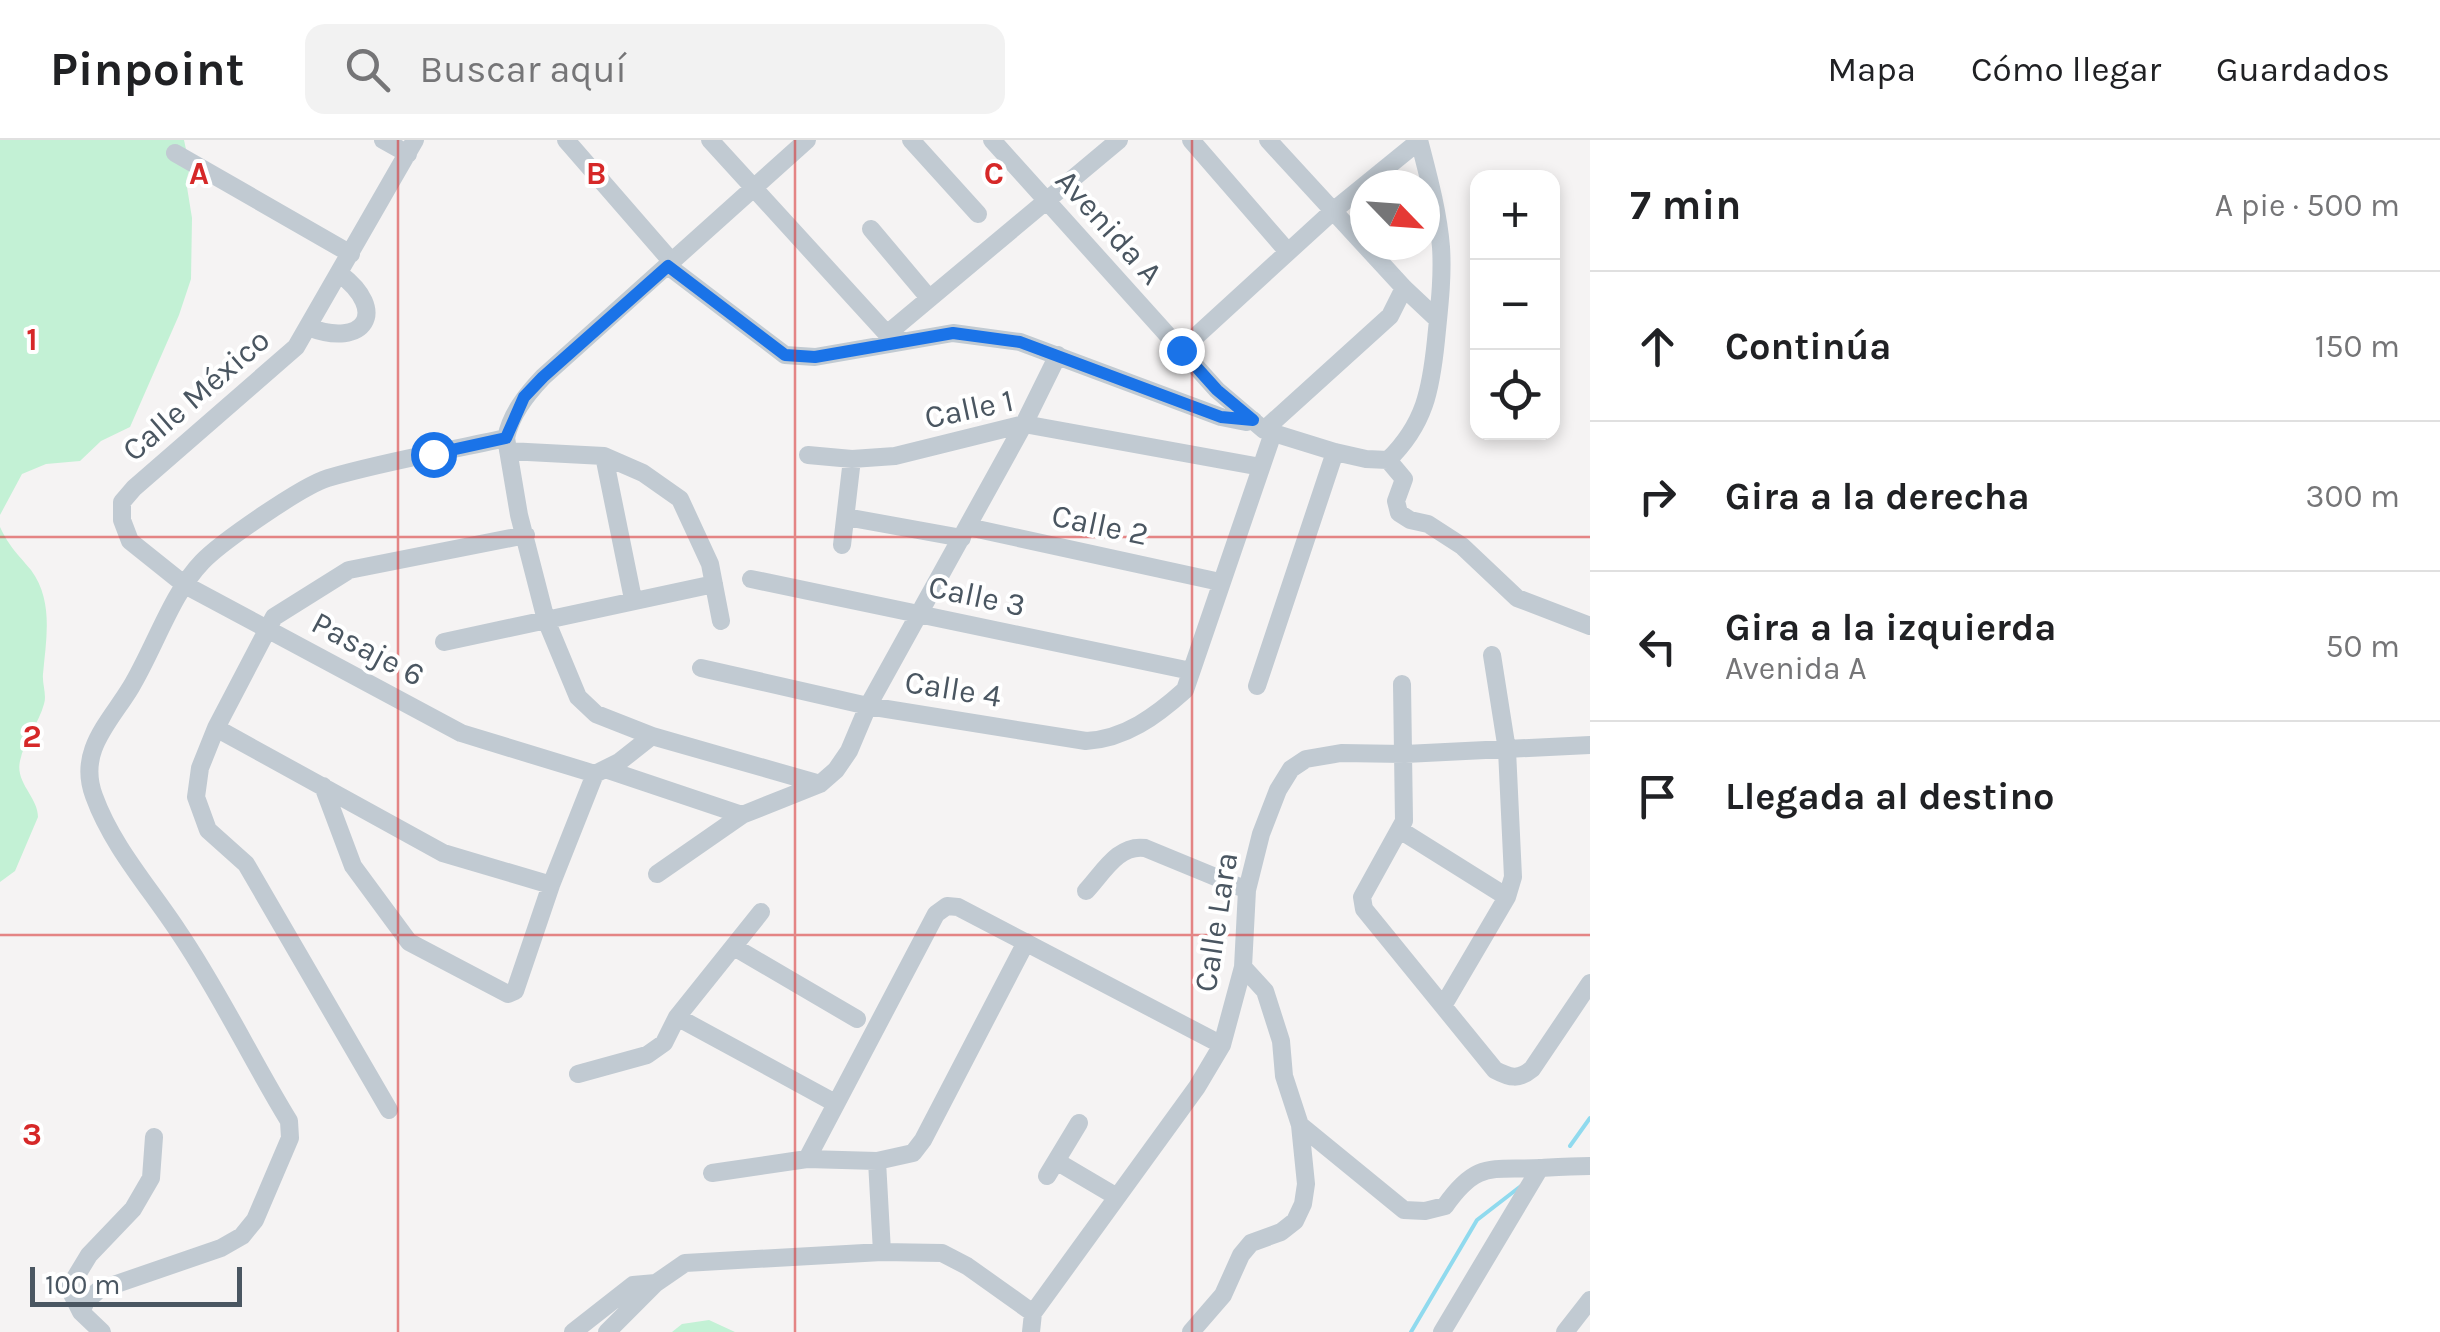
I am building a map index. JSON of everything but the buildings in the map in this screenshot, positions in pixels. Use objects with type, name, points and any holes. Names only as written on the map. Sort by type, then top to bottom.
[{"type":"street","points":[[383,140],[412,147]]},
{"type":"street","points":[[566,140],[670,264],[785,355],[815,357],[953,333],[1020,342],[1221,417],[1263,428]]},
{"type":"street","points":[[710,140],[887,334],[918,339]]},
{"type":"street","points":[[806,140],[543,377],[524,397],[507,444],[546,620],[578,697],[596,714],[652,736],[820,784]]},
{"type":"street","points":[[911,140],[978,214]]},
{"type":"street","name":"Avenida A","points":[[992,140],[1217,390],[1263,428],[1335,452],[1388,460]]},
{"type":"street","points":[[887,334],[1119,140]]},
{"type":"street","points":[[1191,140],[1288,252]]},
{"type":"street","points":[[1268,140],[1438,320]]},
{"type":"street","points":[[1181,350],[1419,140],[1434,200],[1441,300],[1433,378],[1420,418],[1388,460],[1404,479],[1396,501],[1399,513],[1428,524],[1462,546],[1517,598],[1590,626]]},
{"type":"street","name":"Calle México","points":[[130,540],[122,520],[122,502],[162,462],[296,347],[412,147]]},
{"type":"street","points":[[175,153],[352,254]]},
{"type":"street","points":[[870,229],[930,298]]},
{"type":"street","points":[[308,327],[329,335],[345,334],[355,332],[364,322],[365,300],[358,288],[340,274]]},
{"type":"street","points":[[1191,671],[1261,467],[1263,428],[1390,316],[1404,288]]},
{"type":"street","points":[[657,874],[742,814],[820,784],[836,770],[1058,355]]},
{"type":"street","name":"Calle 1","points":[[808,454],[852,459],[895,456],[1024,424],[1261,467]]},
{"type":"street","points":[[81,1312],[86,1301],[99,1290],[221,1248],[242,1236],[254,1220],[290,1138],[289,1121],[180,932],[135,872],[92,793],[90,759],[95,738],[116,712],[201,562],[236,534],[324,479],[507,444],[604,456],[643,473],[680,500],[710,564],[721,621]]},
{"type":"street","points":[[1257,686],[1335,452]]},
{"type":"street","points":[[604,456],[633,599]]},
{"type":"street","points":[[842,545],[852,459]]},
{"type":"street","name":"Calle 2","points":[[846,517],[965,533],[1220,582]]},
{"type":"street","points":[[390,1110],[246,864],[208,830],[196,796],[200,768],[216,728],[274,617],[350,570],[526,535]]},
{"type":"street","name":"Pasaje 6","points":[[130,540],[186,584],[461,733],[742,814]]},
{"type":"street","name":"Calle 3","points":[[751,579],[1191,671]]},
{"type":"street","points":[[444,642],[714,584]]},
{"type":"street","points":[[1443,1006],[1507,897],[1515,864],[1507,750],[1492,655]]},
{"type":"street","name":"Calle 4","points":[[700,668],[868,706],[1096,740],[1106,740],[1160,712],[1185,690],[1191,671]]},
{"type":"street","points":[[1402,684],[1406,811],[1362,904],[1495,1070],[1508,1077],[1522,1077],[1532,1069],[1590,983]]},
{"type":"street","points":[[216,728],[443,853],[551,885]]},
{"type":"street","points":[[323,786],[352,866],[409,942],[505,993],[514,991],[551,885],[600,771],[652,736]]},
{"type":"street","name":"Calle Lara","points":[[1032,1322],[1198,1088],[1222,1045],[1243,967],[1247,890],[1261,834],[1278,790],[1291,770],[1306,759],[1341,753],[1405,754],[1590,745]]},
{"type":"street","points":[[1400,830],[1507,897]]},
{"type":"street","points":[[1086,891],[1123,850],[1134,846],[1247,890]]},
{"type":"street","points":[[807,1159],[936,914],[947,906],[958,907],[1222,1045]]},
{"type":"street","points":[[578,1074],[656,1050],[664,1043],[678,1017],[761,912]]},
{"type":"street","points":[[712,1173],[807,1159],[877,1162],[913,1153],[1026,942]]},
{"type":"street","points":[[734,946],[857,1019]]},
{"type":"street","points":[[1191,1332],[1223,1295],[1251,1243],[1281,1232],[1295,1220],[1306,1184],[1300,1125],[1290,1104],[1281,1041],[1265,991],[1243,967]]},
{"type":"street","points":[[678,1017],[835,1103]]},
{"type":"street","points":[[1079,1123],[1051,1168],[1117,1197]]},
{"type":"street","points":[[1300,1125],[1404,1210],[1425,1211],[1445,1206],[1458,1188],[1481,1171],[1508,1166],[1590,1166]]},
{"type":"street","points":[[102,1332],[81,1312],[69,1288],[89,1256],[142,1194],[150,1178],[154,1137]]},
{"type":"street","points":[[877,1162],[882,1252]]},
{"type":"street","points":[[1442,1332],[1540,1168]]},
{"type":"street","points":[[607,1332],[656,1283],[684,1263],[882,1252],[942,1253],[967,1266],[1032,1322]]},
{"type":"street","points":[[573,1332],[634,1285],[656,1283]]},
{"type":"street","points":[[1565,1332],[1590,1300]]},
{"type":"green space","points":[[0,140],[184,140],[190,168],[186,181],[192,218],[191,279],[130,427],[101,441],[80,461],[46,464],[22,474],[0,515]]},
{"type":"green space","points":[[0,527],[38,582],[47,621],[45,701],[19,769],[38,817],[15,871],[0,882]]},
{"type":"green space","points":[[709,1320],[735,1332],[672,1332],[682,1324]]},
{"type":"waterway","points":[[1570,1146],[1590,1118]]},
{"type":"waterway","points":[[1411,1332],[1477,1220],[1521,1186]]},
{"type":"route","points":[[433,454],[506,438],[524,397],[668,266],[774,350],[796,358],[953,333],[1020,342],[1221,417],[1253,420],[1217,390],[1181,350]]}]
